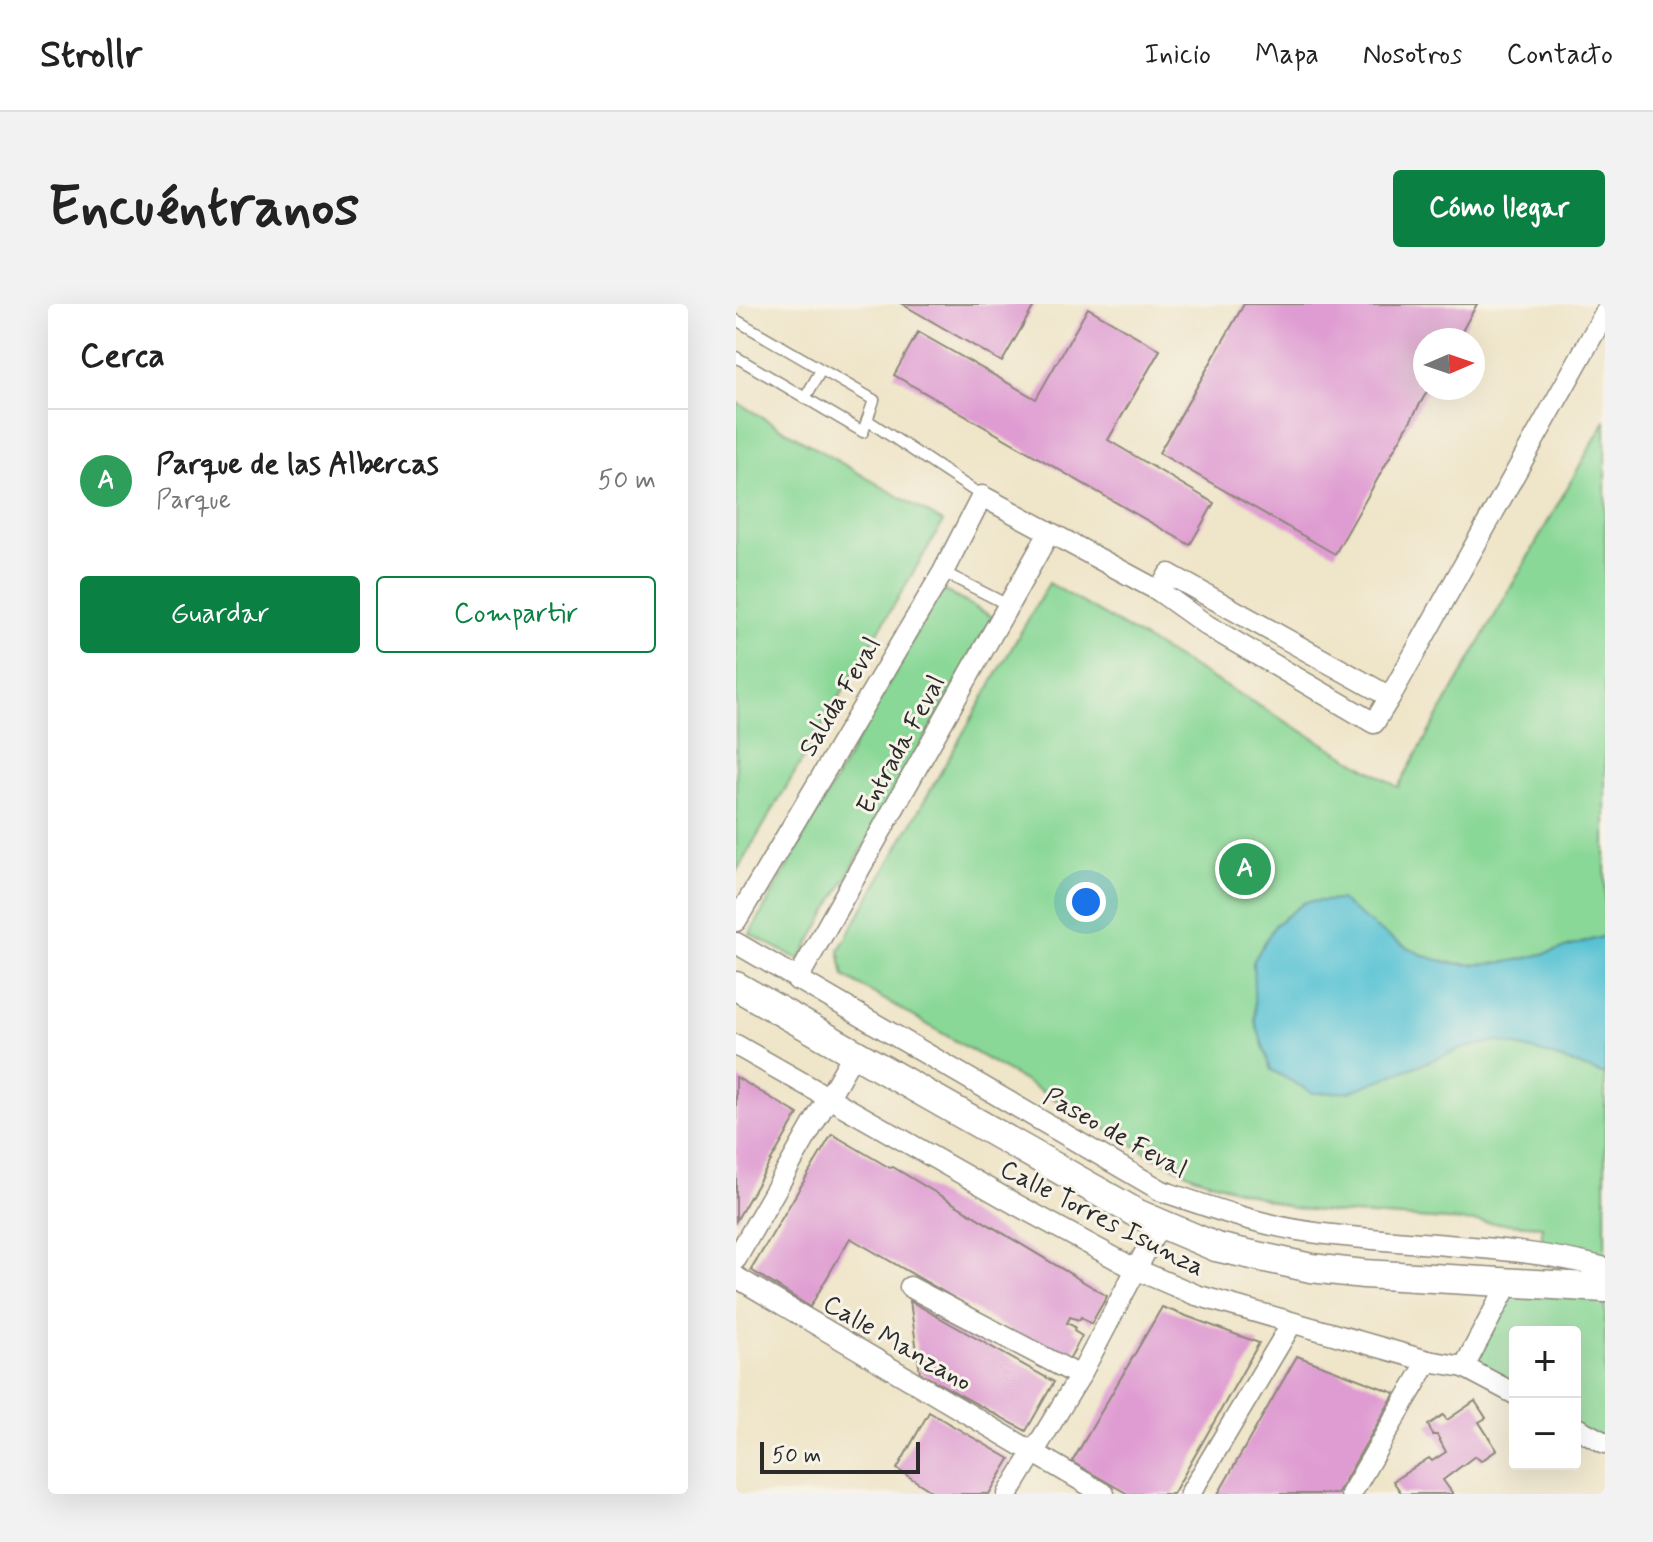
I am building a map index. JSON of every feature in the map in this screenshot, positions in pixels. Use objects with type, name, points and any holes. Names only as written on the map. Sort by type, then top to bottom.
[{"type":"main road","points":[[736,986],[1160,1224],[1216,1247],[1311,1268],[1508,1284],[1605,1288]]},
{"type":"street","points":[[982,496],[1159,591],[1208,626],[1374,723],[1605,313]]},
{"type":"street","name":"Salida Feval","points":[[736,921],[943,572],[982,496]]},
{"type":"street","name":"Entrada Feval","points":[[797,980],[1049,533]]},
{"type":"street","points":[[1159,591],[1169,574],[1390,697]]},
{"type":"street","name":"Paseo de Feval","points":[[736,943],[1162,1191],[1223,1212],[1297,1230],[1554,1257],[1605,1268]]},
{"type":"street","name":"Calle Torres Isunza","points":[[736,1045],[1135,1269],[1196,1295],[1428,1361],[1464,1367],[1509,1391]]},
{"type":"street","points":[[736,1259],[854,1053]]},
{"type":"street","points":[[1008,1494],[1080,1376],[1160,1224]]},
{"type":"street","name":"Calle Manzano","points":[[736,1277],[1104,1494]]},
{"type":"street","points":[[1464,1367],[1508,1284]]},
{"type":"street","points":[[910,1287],[1080,1376]]},
{"type":"street","points":[[1190,1494],[1292,1323]]},
{"type":"street","points":[[1351,1494],[1428,1361]]},
{"type":"street","points":[[1581,1430],[1605,1443]]},
{"type":"lane","points":[[736,320],[874,400],[863,432],[736,357]]},
{"type":"lane","points":[[805,398],[821,370]]},
{"type":"lane","points":[[867,420],[982,496]]},
{"type":"lane","points":[[943,572],[1008,605]]},
{"type":"lane","points":[[1208,626],[1221,603]]},
{"type":"green space","points":[[736,402],[943,522],[736,872]]},
{"type":"green space","points":[[1605,421],[1605,1258],[1542,1241],[1542,1226],[1293,1208],[1193,1176],[1153,1156],[844,976],[839,950],[1049,583],[1398,787]]},
{"type":"green space","points":[[941,589],[993,617],[800,960],[750,934]]},
{"type":"green space","points":[[1508,1284],[1605,1288],[1605,1443],[1581,1430],[1581,1326],[1509,1326],[1509,1391],[1464,1367]]},
{"type":"water","points":[[1340,900],[1404,946],[1447,962],[1506,962],[1605,936],[1605,1075],[1547,1054],[1497,1041],[1461,1049],[1349,1092],[1313,1093],[1271,1070],[1255,1021],[1253,962],[1275,925],[1305,902]]},
{"type":"building","points":[[902,304],[1035,304],[1002,362]]},
{"type":"building","points":[[1244,304],[1477,304],[1464,328],[1413,328],[1413,400],[1422,400],[1335,554],[1159,453]]},
{"type":"building","points":[[1088,308],[1160,350],[1108,440],[1214,503],[1190,545],[894,375],[918,332],[1036,399]]},
{"type":"building","points":[[736,1077],[798,1114],[736,1221]]},
{"type":"building","points":[[832,1134],[893,1167],[1107,1296],[1091,1324],[1081,1317],[1079,1320],[1070,1317],[1067,1323],[1082,1336],[1067,1363],[850,1238],[810,1307],[751,1270]]},
{"type":"building","points":[[910,1301],[1054,1382],[1026,1431],[920,1373]]},
{"type":"building","points":[[1162,1307],[1259,1343],[1173,1494],[1128,1494],[1072,1462]]},
{"type":"building","points":[[1297,1356],[1395,1393],[1337,1494],[1218,1494]]},
{"type":"building","points":[[1475,1401],[1486,1418],[1479,1422],[1497,1450],[1481,1461],[1475,1456],[1443,1480],[1453,1494],[1402,1494],[1393,1481],[1429,1458],[1432,1461],[1446,1452],[1428,1425],[1443,1415],[1447,1420]]},
{"type":"building","points":[[929,1412],[1010,1459],[989,1494],[936,1494],[897,1469]]},
{"type":"place","name":"Parque de las Albercas","points":[[1245,869]]}]
